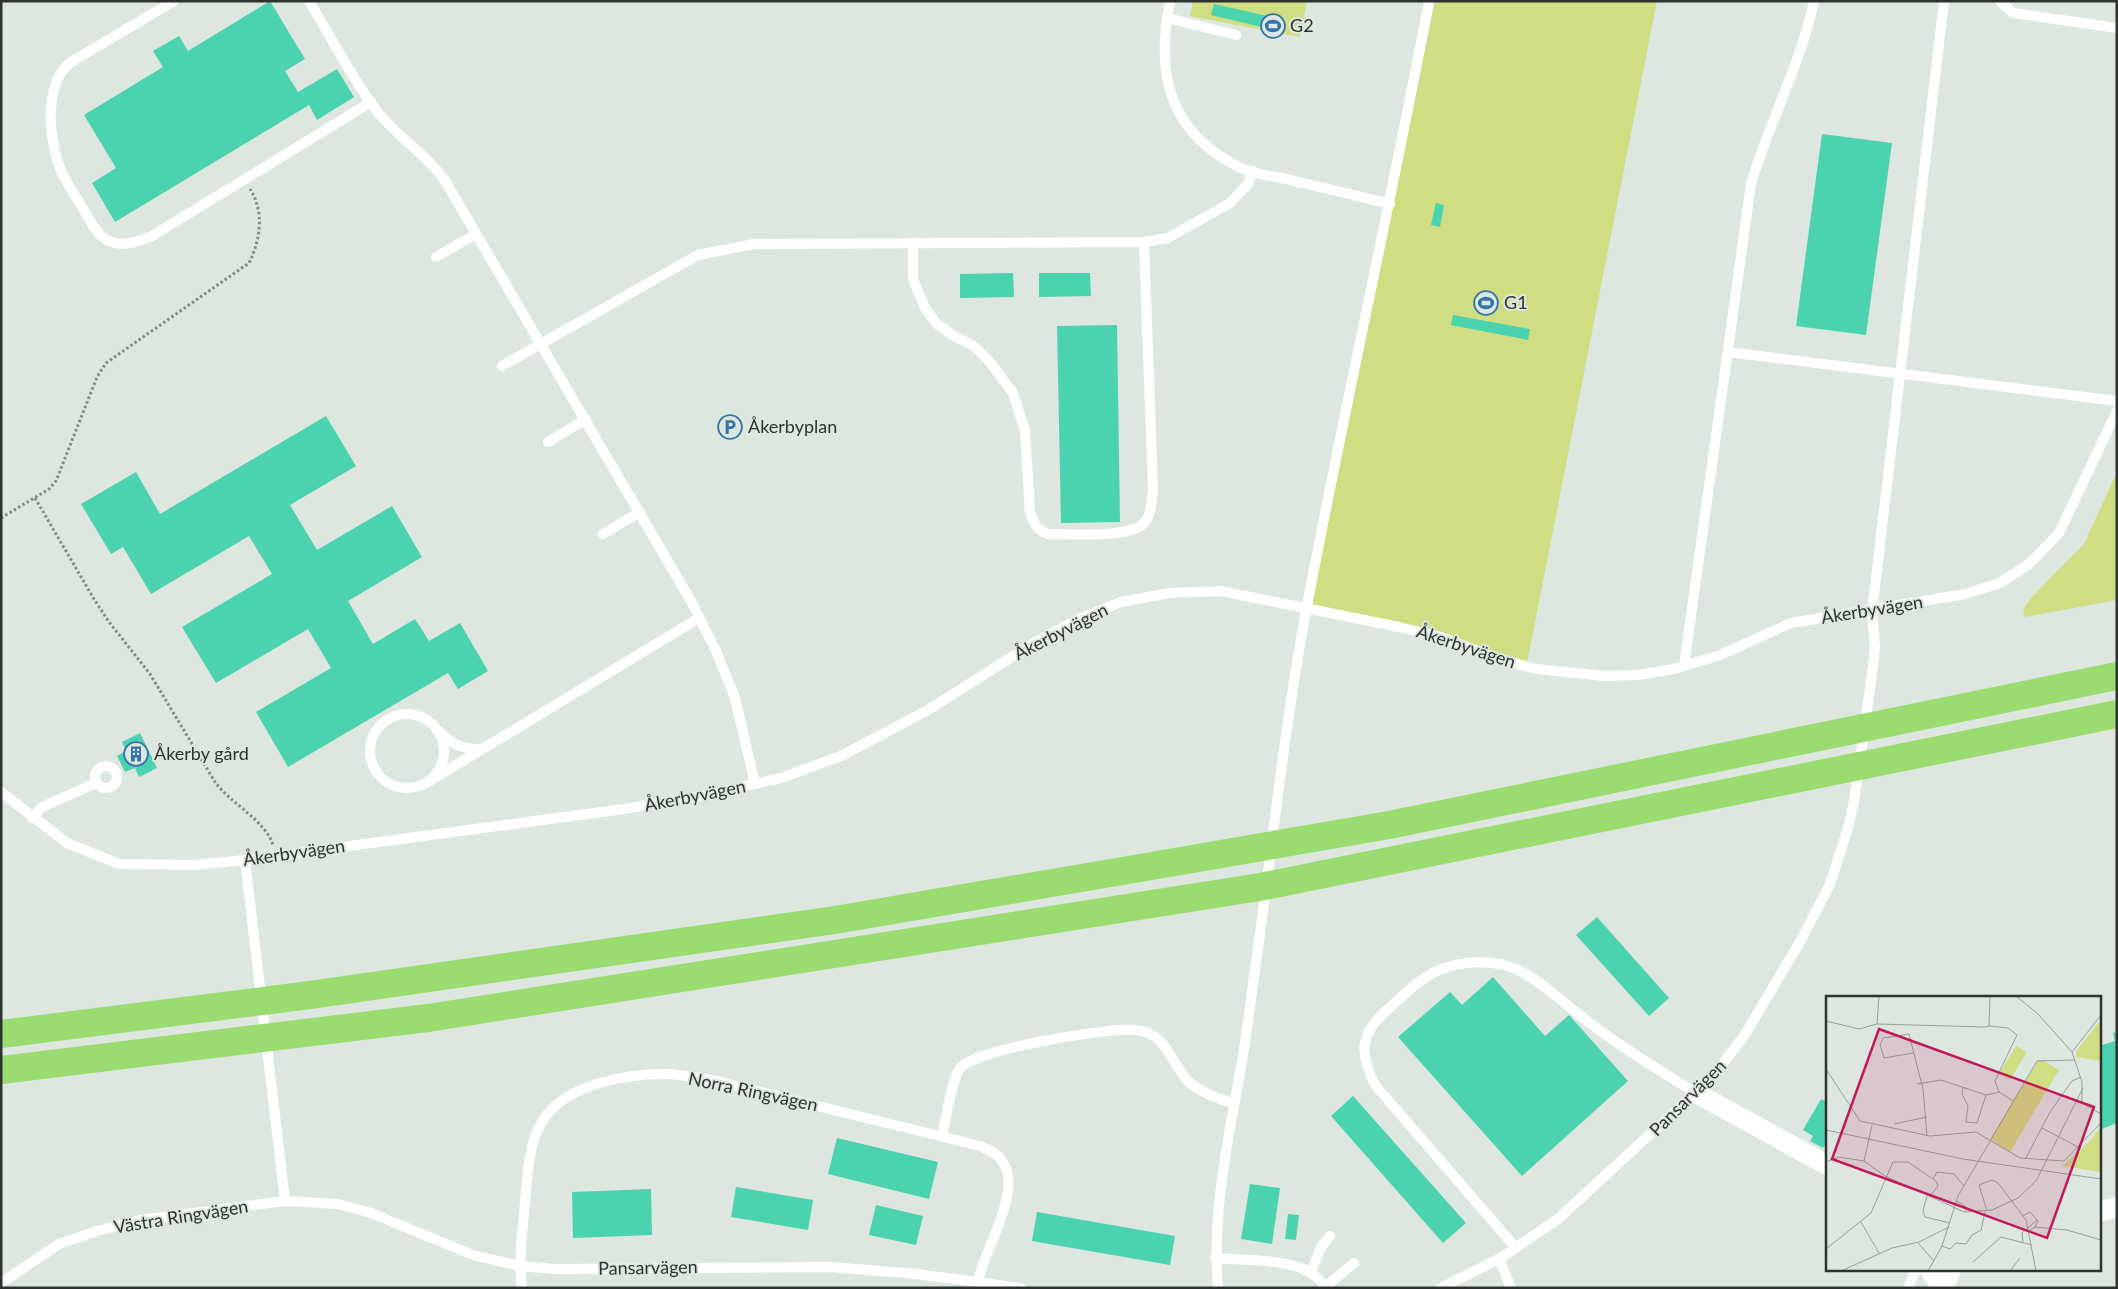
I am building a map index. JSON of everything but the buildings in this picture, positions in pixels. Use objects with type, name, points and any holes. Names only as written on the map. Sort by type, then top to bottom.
[{"type":"highway","points":[[1,1034],[319,994],[757,931],[1130,870],[1389,825],[2117,676]]},
{"type":"highway","points":[[1,1070],[428,1018],[1260,887],[2117,714]]},
{"type":"street","points":[[1696,1093],[1826,1164]]},
{"type":"street","points":[[2100,1212],[2117,1207]]},
{"type":"street","points":[[1931,1272],[1943,1288]]},
{"type":"street","points":[[1943,1288],[1950,1272]]},
{"type":"lane","points":[[174,1],[62,70],[56,83],[52,107],[53,138],[58,164],[91,222],[104,238],[119,243],[132,244],[152,236],[371,102]]},
{"type":"lane","points":[[309,1],[371,102],[394,130],[432,163],[444,179],[640,512],[716,651],[735,698],[755,784]]},
{"type":"lane","points":[[1170,1],[1163,56],[1174,104],[1184,122],[1203,142],[1243,169],[1390,204]]},
{"type":"lane","points":[[1218,1288],[1216,1258],[1218,1202],[1257,956],[1281,771],[1306,608],[1390,204],[1429,1]]},
{"type":"lane","points":[[1684,666],[1752,184],[1762,148],[1796,60],[1814,1]]},
{"type":"lane","points":[[1872,612],[1944,1]]},
{"type":"lane","points":[[2000,1],[2013,13],[2117,28]]},
{"type":"lane","points":[[1167,18],[1236,34]]},
{"type":"lane","points":[[502,366],[698,255],[754,244],[1144,242],[1168,238],[1230,203],[1248,184],[1253,171]]},
{"type":"lane","points":[[436,257],[476,234]]},
{"type":"lane","points":[[914,244],[913,279],[925,308],[937,324],[954,336],[974,346],[989,361],[1013,393],[1025,431],[1030,513],[1040,531],[1048,534],[1124,532],[1136,529],[1145,522],[1150,510],[1153,488],[1144,242]]},
{"type":"lane","points":[[1728,352],[2117,401]]},
{"type":"lane","name":"Åkerbyvägen","points":[[1,792],[32,818],[67,843],[119,864],[194,865],[245,860],[624,809],[696,797],[781,778],[841,756],[928,710],[1049,635],[1079,619],[1121,602],[1170,593],[1222,592],[1306,608],[1441,637],[1496,658],[1536,669],[1604,676],[1638,675],[1684,666],[1720,656],[1791,623],[1830,616],[1872,612],[1966,594],[2000,583],[2029,564],[2059,533],[2117,411]]},
{"type":"lane","points":[[548,442],[586,419]]},
{"type":"lane","points":[[603,534],[640,512]]},
{"type":"lane","name":"Pansarvägen","points":[[1440,1288],[1499,1259],[1558,1219],[1696,1093],[1713,1076],[1744,1036],[1801,940],[1830,884],[1848,828],[1854,802],[1873,668],[1875,647],[1872,612]]},
{"type":"lane","points":[[483,749],[468,750],[458,746],[427,720],[417,715],[404,714],[394,716],[380,725],[372,739],[370,756],[374,769],[382,779],[398,787],[416,788],[483,749],[699,618]]},
{"type":"lane","points":[[428,782],[436,776],[442,764],[445,748],[439,731]]},
{"type":"lane","points":[[32,818],[42,807],[96,782]]},
{"type":"lane","points":[[245,860],[285,1201]]},
{"type":"lane","points":[[1516,1248],[1376,1085],[1368,1070],[1363,1050],[1368,1033],[1384,1012],[1414,986],[1436,971],[1479,962],[1498,964],[1519,970],[1606,1035],[1696,1093]]},
{"type":"lane","points":[[942,1136],[956,1077],[962,1067],[974,1059],[999,1050],[1108,1031],[1134,1030],[1152,1035],[1162,1044],[1188,1082],[1234,1104]]},
{"type":"lane","name":"Norra Ringvägen","points":[[522,1288],[519,1266],[527,1180],[534,1139],[543,1119],[562,1100],[581,1088],[611,1081],[671,1074],[704,1079],[942,1136],[980,1146],[994,1153],[1005,1164],[1008,1186],[1005,1210],[985,1254],[978,1282]]},
{"type":"lane","name":"Pansarvägen","points":[[285,1201],[338,1204],[371,1212],[473,1255],[519,1266],[554,1269],[830,1267],[939,1282],[978,1282],[1021,1288]]},
{"type":"lane","name":"Västra Ringvägen","points":[[1,1283],[59,1244],[97,1231],[140,1220],[285,1201]]},
{"type":"lane","points":[[1311,1272],[1322,1247],[1330,1236]]},
{"type":"lane","points":[[1216,1258],[1294,1264],[1322,1280],[1325,1288],[1354,1263]]},
{"type":"lane","points":[[1499,1259],[1512,1288]]},
{"type":"lane","points":[[1908,1288],[1915,1272]]},
{"type":"path","points":[[1,518],[50,489],[56,481],[97,377],[106,363],[249,263],[256,249],[260,227],[252,193],[243,180]]},
{"type":"path","points":[[35,498],[94,599],[109,622],[150,674],[224,794],[262,827],[271,839],[276,855]]},
{"type":"green space","name":"G2","points":[[1193,1],[1307,1],[1300,37],[1190,16]]},
{"type":"green space","name":"G1","points":[[1435,1],[1657,1],[1527,663],[1311,606]]},
{"type":"green space","points":[[2117,472],[2117,600],[2025,617],[2023,610],[2032,597],[2084,544]]},
{"type":"place","name":"G2","points":[[1273,26]]},
{"type":"place","name":"G1","points":[[1486,303]]},
{"type":"place","name":"Åkerbyplan","points":[[730,427]]},
{"type":"place","name":"Åkerby gård","points":[[136,754]]}]
